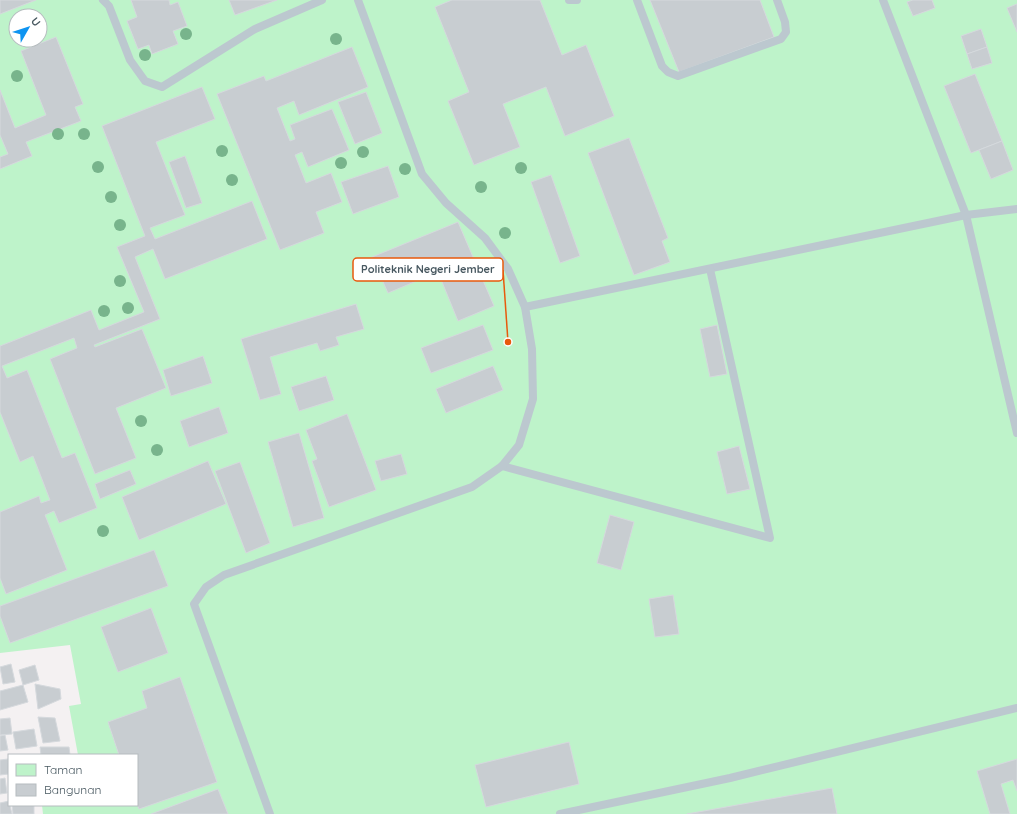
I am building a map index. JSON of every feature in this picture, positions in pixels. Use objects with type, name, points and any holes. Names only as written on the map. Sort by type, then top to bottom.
[{"type":"lane","points":[[103,0],[109,6],[130,60],[145,81],[162,87],[255,29],[322,0]]},
{"type":"lane","points":[[270,814],[194,604],[206,587],[224,575],[472,487],[502,466],[518,445],[533,399],[532,349],[525,307],[508,269],[485,238],[446,203],[422,174],[358,0]]},
{"type":"lane","points":[[569,0],[577,0]]},
{"type":"lane","points":[[637,0],[662,66],[668,72],[678,76],[781,39],[786,32],[785,22],[777,0]]},
{"type":"lane","points":[[883,0],[966,215],[1017,433]]},
{"type":"lane","points":[[525,307],[966,215],[1017,209]]},
{"type":"lane","points":[[502,466],[770,538],[710,268]]},
{"type":"lane","points":[[560,814],[730,778],[1017,708]]},
{"type":"green space","points":[[0,0],[1017,0],[1017,814],[43,814],[42,806],[138,806],[138,754],[78,754],[69,706],[81,704],[70,645],[0,653]]},
{"type":"building","points":[[0,0],[36,0],[15,8],[8,8],[8,11],[0,14]]},
{"type":"building","points":[[131,0],[169,0],[170,5],[178,2],[187,26],[173,31],[178,44],[152,54],[149,45],[138,49],[127,21],[137,17]]},
{"type":"building","points":[[229,0],[277,0],[235,15]]},
{"type":"building","points":[[452,0],[540,0],[562,55],[586,45],[614,116],[565,136],[546,87],[503,104],[520,147],[474,165],[448,101],[469,92],[435,7]]},
{"type":"building","points":[[650,0],[760,0],[774,37],[679,72]]},
{"type":"building","points":[[913,0],[932,0],[935,8],[913,16],[907,2]]},
{"type":"building","points":[[1017,4],[1017,32],[1007,8]]},
{"type":"building","points":[[981,29],[987,47],[967,54],[961,36]]},
{"type":"building","points":[[56,37],[83,104],[75,107],[81,121],[26,142],[32,156],[0,169],[0,157],[8,154],[0,135],[0,90],[15,128],[46,115],[21,51],[28,48],[48,48],[48,40]]},
{"type":"building","points":[[352,47],[368,87],[299,115],[294,101],[277,108],[290,141],[295,139],[290,125],[332,109],[349,150],[308,167],[302,152],[295,155],[306,183],[331,173],[342,202],[316,212],[324,233],[280,250],[217,94],[264,76],[266,81]]},
{"type":"building","points":[[987,47],[992,63],[972,69],[967,54]]},
{"type":"building","points":[[975,74],[1002,141],[971,153],[944,86]]},
{"type":"building","points":[[202,87],[215,119],[156,142],[185,215],[150,228],[155,239],[252,201],[267,239],[165,279],[153,249],[135,257],[160,319],[94,345],[95,347],[142,329],[166,388],[116,408],[136,458],[95,474],[50,359],[77,348],[74,338],[2,366],[7,378],[27,370],[62,458],[75,453],[97,508],[59,523],[54,511],[45,515],[67,570],[6,594],[0,578],[0,512],[39,496],[41,503],[50,500],[33,456],[20,462],[0,412],[0,346],[91,310],[99,330],[144,312],[117,247],[145,236],[102,126]]},
{"type":"building","points":[[366,92],[382,133],[355,144],[338,102]]},
{"type":"building","points":[[629,138],[668,238],[662,241],[670,262],[634,275],[588,153]]},
{"type":"building","points":[[1002,141],[1013,170],[991,179],[979,150]]},
{"type":"building","points":[[185,156],[202,203],[186,208],[169,162]]},
{"type":"building","points":[[388,166],[399,197],[353,214],[341,182]]},
{"type":"building","points":[[551,175],[580,256],[560,263],[531,182]]},
{"type":"building","points":[[458,222],[494,306],[458,321],[438,272],[388,293],[372,257]]},
{"type":"building","points":[[356,304],[364,329],[336,337],[339,345],[320,351],[317,343],[270,357],[281,394],[260,400],[241,339]]},
{"type":"building","points":[[483,325],[493,350],[431,373],[421,348]]},
{"type":"building","points":[[717,325],[727,374],[710,377],[700,329]]},
{"type":"building","points":[[203,356],[212,383],[171,396],[163,370]]},
{"type":"building","points":[[493,366],[503,390],[446,413],[436,389]]},
{"type":"building","points":[[326,376],[334,400],[299,411],[291,387]]},
{"type":"building","points":[[219,407],[228,433],[189,447],[180,421]]},
{"type":"building","points":[[347,414],[376,490],[329,507],[312,461],[317,459],[306,430]]},
{"type":"building","points":[[299,433],[324,518],[293,527],[268,442]]},
{"type":"building","points":[[739,446],[750,489],[727,494],[717,452]]},
{"type":"building","points":[[401,454],[407,474],[381,481],[375,461]]},
{"type":"building","points":[[208,461],[226,504],[139,540],[122,497]]},
{"type":"building","points":[[240,462],[270,543],[246,553],[215,471]]},
{"type":"building","points":[[130,470],[136,484],[100,499],[95,484]]},
{"type":"building","points":[[610,515],[634,522],[621,570],[597,563]]},
{"type":"building","points":[[154,550],[168,586],[10,643],[0,616],[0,606]]},
{"type":"building","points":[[673,595],[679,634],[655,637],[649,599]]},
{"type":"building","points":[[151,608],[168,653],[118,672],[101,627]]},
{"type":"building","points":[[11,664],[15,682],[3,684],[0,667]]},
{"type":"building","points":[[35,665],[39,680],[23,685],[19,670]]},
{"type":"building","points":[[180,677],[217,782],[139,809],[138,754],[119,754],[108,722],[147,708],[142,691]]},
{"type":"building","points":[[35,684],[60,689],[61,699],[38,709]]},
{"type":"building","points":[[23,685],[28,702],[0,710],[0,691]]},
{"type":"building","points":[[38,717],[55,718],[60,741],[43,743]]},
{"type":"building","points":[[10,718],[12,734],[0,735],[0,719]]},
{"type":"building","points":[[34,729],[37,746],[16,749],[13,732]]},
{"type":"building","points":[[5,735],[8,750],[0,751],[0,736]]},
{"type":"building","points":[[569,742],[579,784],[486,807],[475,765]]},
{"type":"building","points":[[40,747],[69,747],[70,754],[41,754]]},
{"type":"building","points":[[8,759],[8,774],[0,775],[0,760]]},
{"type":"building","points":[[1017,759],[1017,791],[1013,780],[1001,784],[1010,814],[990,814],[977,771]]},
{"type":"building","points":[[5,778],[7,793],[0,794],[0,779]]},
{"type":"building","points":[[832,788],[837,814],[687,814]]},
{"type":"building","points":[[218,789],[228,814],[151,814]]},
{"type":"building","points":[[8,801],[8,806],[10,806],[12,814],[0,814],[0,803]]},
{"type":"building","points":[[12,806],[34,806],[34,814],[13,814]]},
{"type":"place","name":"Politeknik Negeri Jember","points":[[508,342]]}]
